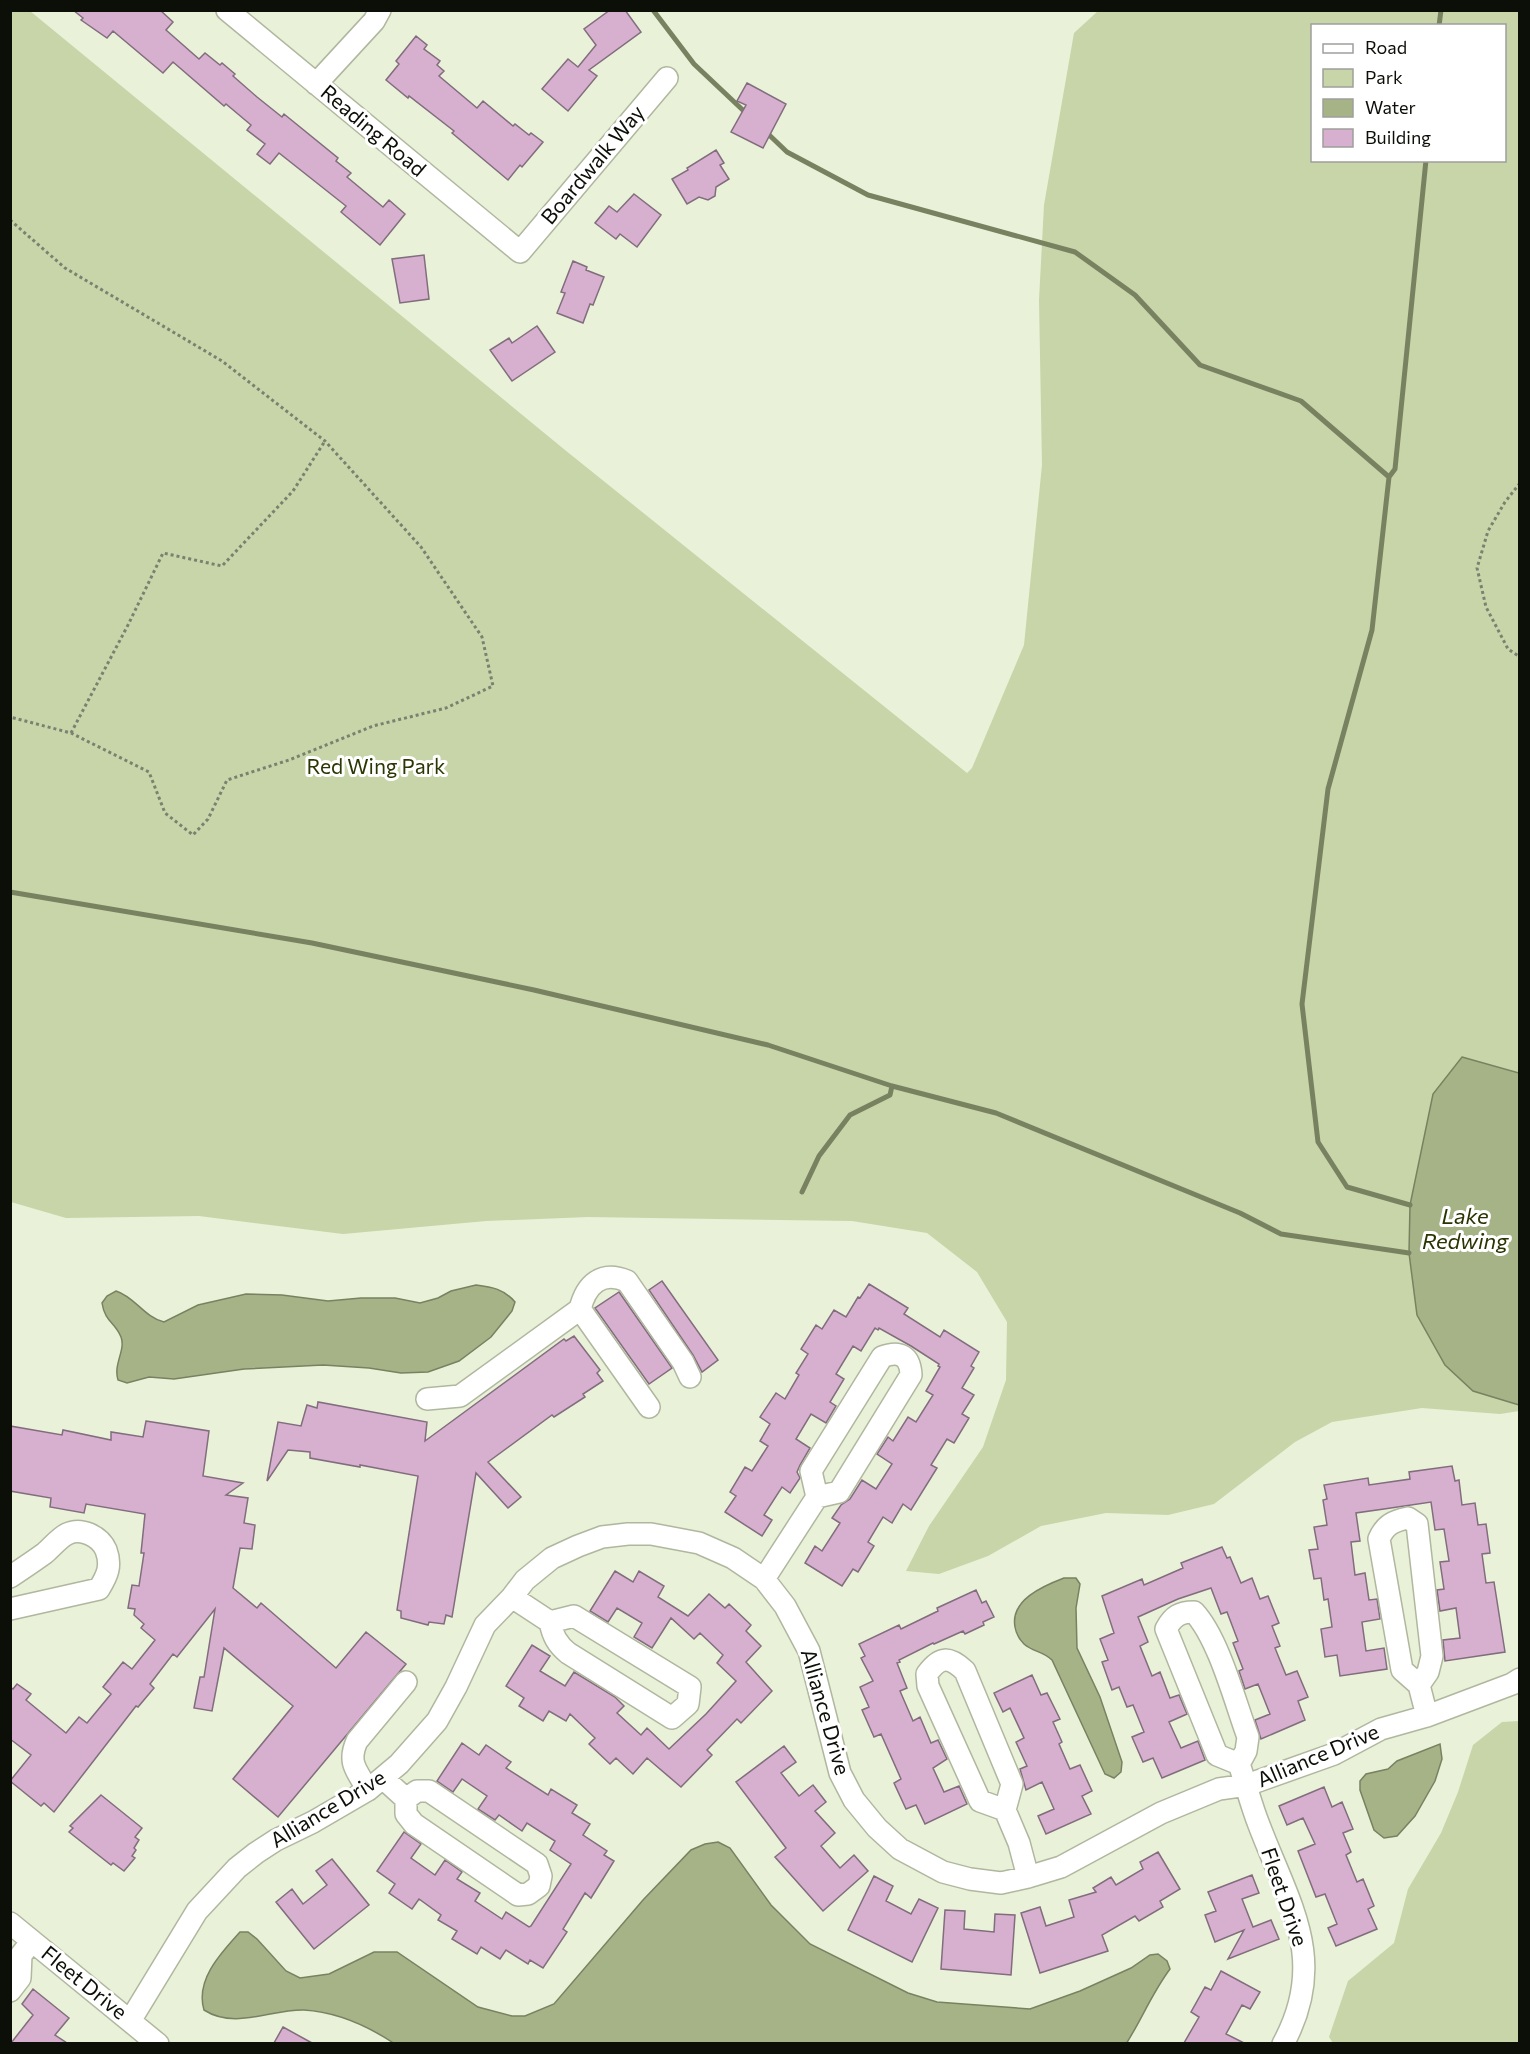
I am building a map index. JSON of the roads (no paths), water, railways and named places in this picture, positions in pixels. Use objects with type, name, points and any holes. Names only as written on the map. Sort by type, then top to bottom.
[{"type":"street","name":"Reading Road","points":[[227,10],[519,252]]},
{"type":"street","points":[[316,84],[374,21],[380,10]]},
{"type":"street","name":"Boardwalk Way","points":[[519,252],[667,78]]},
{"type":"street","points":[[427,1399],[460,1396],[580,1310],[583,1297],[593,1283],[606,1277],[627,1281],[683,1362],[690,1377]]},
{"type":"street","points":[[580,1310],[649,1407]]},
{"type":"street","points":[[764,1579],[817,1497],[839,1492],[911,1375],[911,1365],[902,1355],[894,1353],[882,1357],[811,1472],[817,1497]]},
{"type":"street","points":[[1419,1685],[1428,1672],[1432,1656],[1417,1524],[1408,1518],[1397,1520],[1384,1528],[1379,1539],[1402,1670],[1419,1685],[1427,1716]]},
{"type":"street","points":[[10,1577],[45,1553],[67,1534],[80,1532],[94,1535],[105,1547],[110,1563],[107,1575],[99,1589],[10,1609]]},
{"type":"street","name":"Alliance Drive","points":[[130,2020],[184,1930],[208,1897],[256,1852],[376,1784],[412,1750],[437,1722],[485,1625],[525,1580],[552,1558],[602,1537],[651,1534],[699,1543],[733,1558],[764,1579],[785,1606],[809,1651],[840,1773],[854,1800],[877,1828],[900,1849],[943,1872],[970,1879],[1001,1883],[1061,1867],[1161,1813],[1209,1793],[1219,1789],[1247,1785],[1334,1754],[1381,1729],[1427,1716],[1520,1679]]},
{"type":"street","points":[[512,1597],[550,1622],[552,1633],[559,1645],[568,1653],[672,1718],[688,1704],[690,1688],[574,1616],[550,1622]]},
{"type":"street","points":[[1182,1612],[1194,1612],[1204,1623],[1214,1645],[1248,1737],[1246,1751],[1239,1764],[1217,1755],[1166,1629],[1171,1619],[1182,1612]]},
{"type":"street","points":[[1005,1810],[980,1801],[928,1686],[927,1674],[942,1660],[953,1660],[965,1671],[1004,1763],[1012,1784],[1005,1810],[1019,1843],[1028,1877]]},
{"type":"street","points":[[406,1682],[357,1741],[352,1752],[352,1761],[376,1784],[406,1799]]},
{"type":"street","name":"Fleet Drive","points":[[1239,1764],[1258,1825],[1294,1911],[1306,1962],[1303,1990],[1295,2023],[1283,2043]]},
{"type":"street","points":[[417,1791],[429,1791],[537,1864],[541,1875],[539,1886],[528,1894],[518,1895],[414,1824],[406,1814],[406,1799],[417,1791]]},
{"type":"street","name":"Fleet Drive","points":[[10,1923],[21,1950],[130,2020],[158,2043]]},
{"type":"street","points":[[10,1991],[20,1978],[21,1950]]},
{"type":"water","name":"Lake Redwing","points":[[1462,1057],[1519,1073],[1519,1405],[1473,1391],[1445,1365],[1417,1315],[1409,1253],[1410,1205],[1433,1094]]},
{"type":"water","points":[[476,1285],[507,1294],[515,1302],[512,1311],[491,1337],[459,1361],[428,1372],[401,1373],[323,1365],[244,1369],[174,1379],[149,1377],[127,1383],[118,1380],[117,1374],[122,1347],[121,1337],[105,1314],[102,1303],[107,1296],[116,1291],[129,1298],[151,1316],[164,1322],[198,1305],[246,1294],[282,1295],[328,1301],[395,1298],[420,1303],[438,1298],[451,1291]]},
{"type":"water","points":[[1064,1578],[1076,1578],[1080,1584],[1076,1608],[1077,1648],[1100,1697],[1122,1762],[1121,1772],[1114,1778],[1105,1774],[1052,1660],[1024,1644],[1016,1629],[1015,1617],[1023,1602],[1038,1590]]},
{"type":"water","points":[[1440,1744],[1442,1759],[1435,1781],[1415,1816],[1397,1836],[1384,1838],[1374,1830],[1360,1790],[1360,1781],[1366,1774],[1388,1769],[1397,1761]]},
{"type":"water","points":[[718,1842],[730,1848],[771,1905],[810,1944],[908,1993],[937,2002],[1030,2009],[1080,1991],[1131,1968],[1150,1955],[1158,1954],[1167,1961],[1170,1969],[1126,2044],[395,2044],[352,2021],[316,2011],[292,2011],[241,2019],[216,2016],[204,2010],[202,1999],[206,1978],[218,1958],[240,1932],[248,1932],[286,1971],[300,1978],[329,1974],[374,1952],[397,1952],[478,2007],[512,2016],[525,2016],[554,2004],[643,1900],[691,1850]]},
{"type":"waterway","points":[[653,10],[694,64],[747,114]]},
{"type":"waterway","points":[[1439,24],[1441,10]]},
{"type":"waterway","points":[[764,130],[787,152],[868,195],[1075,252],[1135,295],[1200,365],[1301,401],[1389,477]]},
{"type":"waterway","points":[[1410,1205],[1347,1187],[1318,1142],[1302,1004],[1328,789],[1372,630],[1389,477],[1395,469],[1426,162]]},
{"type":"waterway","points":[[10,892],[312,943],[534,990],[768,1045],[892,1086],[996,1113],[1240,1213],[1281,1234],[1409,1253]]},
{"type":"waterway","points":[[802,1192],[819,1156],[850,1115],[890,1095],[892,1086]]},
{"type":"park label","name":"Red Wing Park","points":[[376,767]]}]
